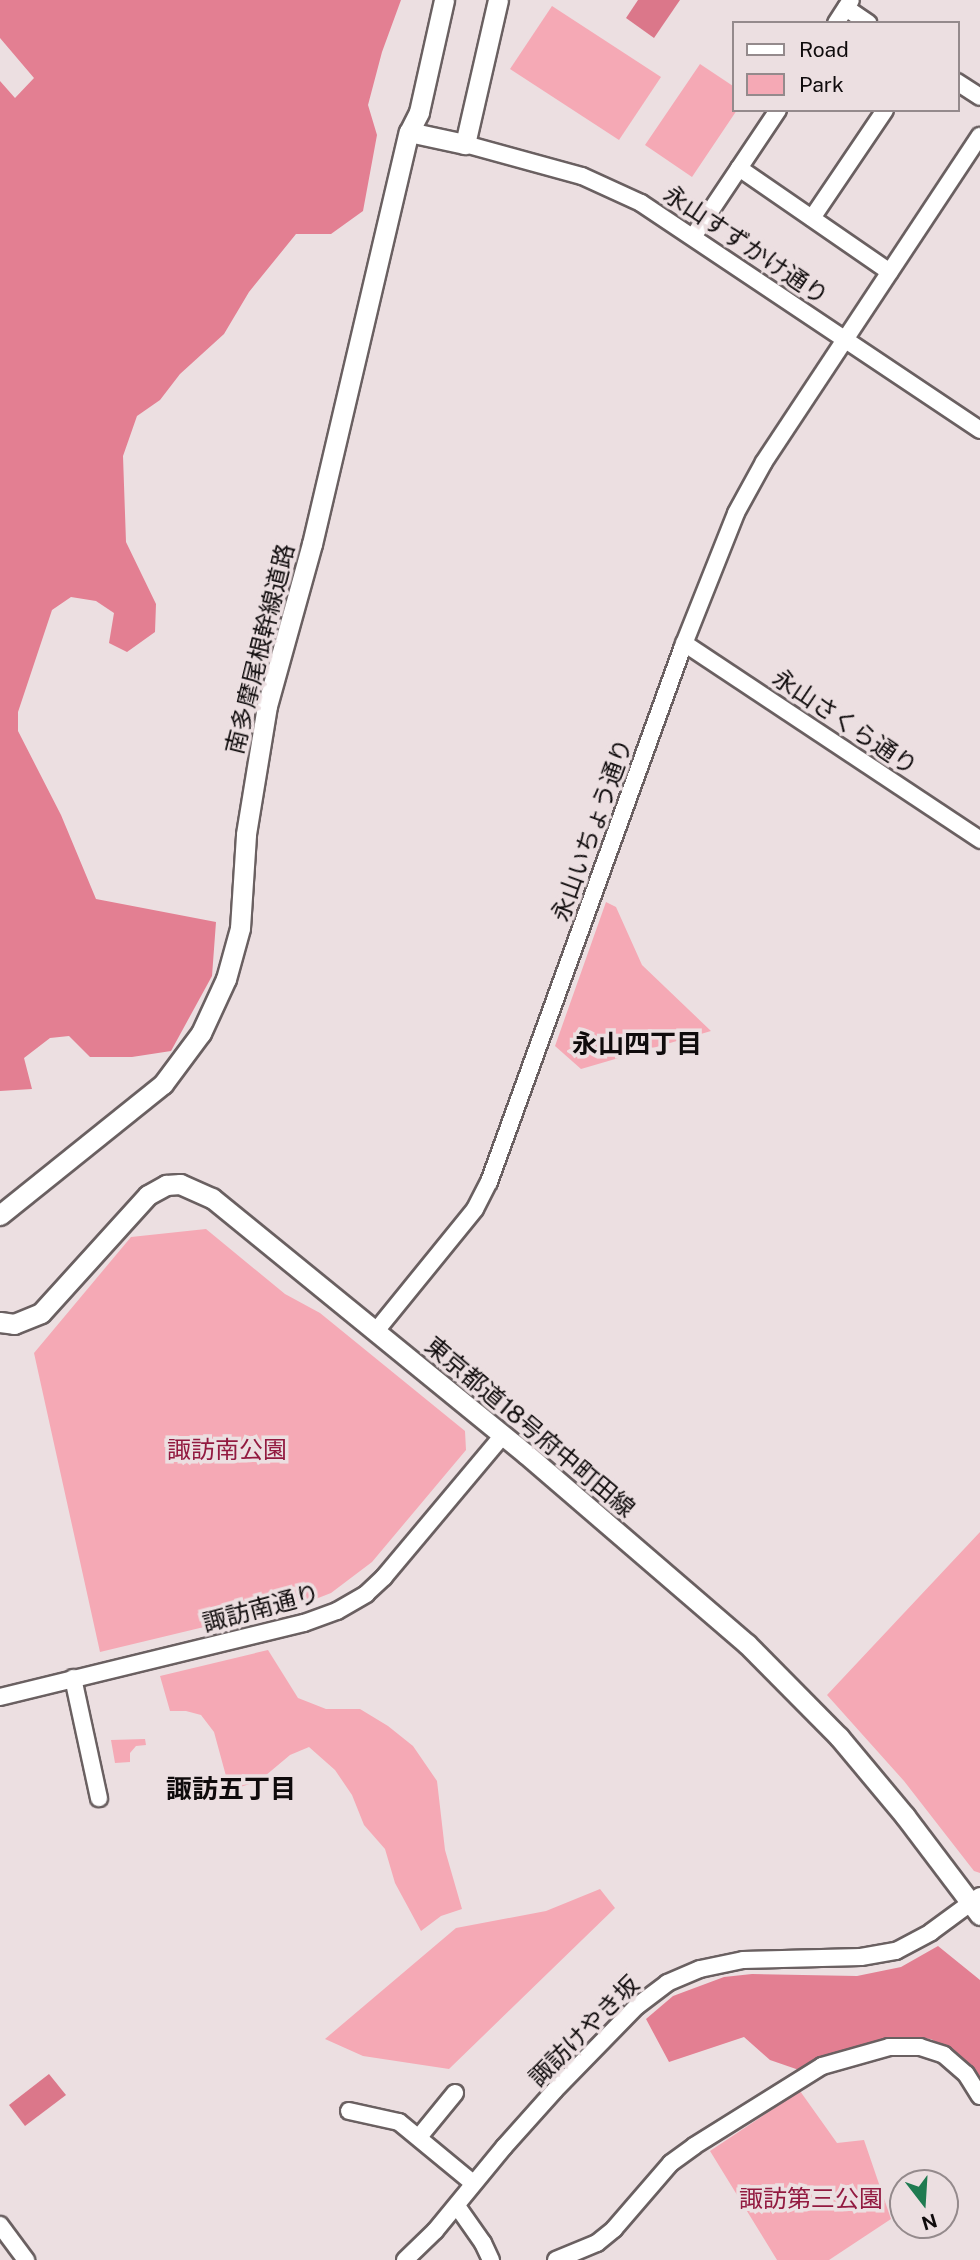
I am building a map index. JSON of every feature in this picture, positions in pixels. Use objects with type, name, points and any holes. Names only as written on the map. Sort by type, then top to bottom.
[{"type":"main road","name":"南多摩尾根幹線道路","points":[[409,132],[408,110],[432,0]]},
{"type":"main road","name":"南多摩尾根幹線道路","points":[[0,1215],[163,1084],[201,1033],[226,979],[240,928],[246,834],[261,730],[312,544],[409,132],[419,112],[444,0]]},
{"type":"main road","points":[[409,132],[466,144],[498,0]]},
{"type":"main road","name":"東京都道18号府中町田線","points":[[0,1322],[14,1324],[41,1313],[148,1195],[166,1185],[180,1184],[212,1198],[503,1435],[747,1644],[839,1737],[977,1905]]},
{"type":"street","points":[[837,21],[849,4],[866,21]]},
{"type":"street","points":[[959,83],[980,97]]},
{"type":"street","points":[[693,237],[777,112]]},
{"type":"street","points":[[812,218],[884,112]]},
{"type":"street","name":"永山いちょう通り","points":[[376,1331],[475,1209],[489,1182],[684,643],[736,513],[764,462],[980,136]]},
{"type":"street","name":"永山すずかけ通り","points":[[466,144],[582,176],[641,203],[980,430]]},
{"type":"street","points":[[739,168],[890,272]]},
{"type":"street","name":"永山さくら通り","points":[[684,643],[980,840]]},
{"type":"street","name":"諏訪南通り","points":[[0,1698],[304,1623],[337,1611],[366,1594],[384,1577],[503,1435]]},
{"type":"street","points":[[73,1678],[99,1798]]},
{"type":"street","name":"諏訪けやき坂","points":[[405,2260],[457,2206],[473,2183],[572,2073],[637,2007],[667,1983],[700,1969],[743,1960],[870,1956],[896,1951],[977,1905]]},
{"type":"street","points":[[556,2260],[597,2243],[614,2229],[671,2163],[822,2066],[889,2047],[920,2047],[944,2055],[966,2074],[980,2096]]},
{"type":"street","points":[[419,2137],[455,2093]]},
{"type":"street","points":[[349,2111],[399,2122],[473,2183]]},
{"type":"street","points":[[457,2206],[479,2236],[491,2260]]},
{"type":"street","points":[[0,2225],[26,2260]]},
{"type":"green space","points":[[552,6],[661,77],[619,140],[510,69]]},
{"type":"green space","points":[[700,64],[732,85],[732,112],[736,112],[692,177],[645,145]]},
{"type":"green space","points":[[606,902],[616,907],[642,965],[711,1031],[581,1069],[555,1046]]},
{"type":"green space","name":"諏訪南公園","points":[[206,1229],[285,1294],[320,1313],[465,1431],[466,1450],[372,1562],[331,1593],[308,1602],[100,1652],[34,1353],[131,1237]]},
{"type":"green space","points":[[980,1532],[980,1873],[974,1871],[904,1781],[827,1695]]},
{"type":"green space","points":[[268,1650],[298,1698],[326,1709],[360,1709],[413,1746],[437,1781],[445,1850],[462,1909],[441,1916],[421,1931],[395,1883],[385,1849],[364,1825],[352,1795],[335,1770],[309,1747],[290,1755],[259,1781],[237,1788],[226,1776],[214,1732],[201,1715],[170,1711],[160,1676]]},
{"type":"green space","points":[[145,1739],[146,1745],[136,1746],[130,1753],[130,1762],[115,1763],[111,1740]]},
{"type":"green space","points":[[600,1889],[615,1908],[449,2069],[363,2056],[325,2039],[456,1928],[546,1911]]},
{"type":"green space","name":"諏訪第三公園","points":[[800,2091],[837,2143],[864,2140],[889,2213],[889,2220],[829,2260],[777,2260],[710,2151]]},
{"type":"shaded area","points":[[0,0],[401,0],[382,52],[368,105],[377,135],[363,211],[331,234],[296,234],[249,292],[224,334],[180,374],[160,400],[137,416],[123,456],[126,542],[156,604],[155,632],[127,652],[109,643],[114,613],[96,601],[71,597],[52,610],[18,712],[18,731],[61,815],[96,899],[216,922],[212,976],[171,1051],[132,1057],[90,1057],[69,1036],[50,1038],[24,1058],[32,1089],[0,1091],[0,81],[15,98],[34,78],[0,38]]},
{"type":"shaded area","points":[[638,0],[680,0],[654,38],[626,18]]},
{"type":"shaded area","points":[[938,1946],[980,1980],[980,2078],[959,2056],[931,2039],[902,2037],[826,2057],[799,2070],[770,2060],[744,2037],[669,2062],[646,2019],[673,1996],[724,1977],[752,1974],[857,1976],[901,1967]]},
{"type":"shaded area","points":[[49,2074],[66,2095],[25,2126],[9,2105]]},
{"type":"district","name":"永山四丁目","points":[[637,1044]]},
{"type":"district","name":"諏訪五丁目","points":[[231,1789]]}]
